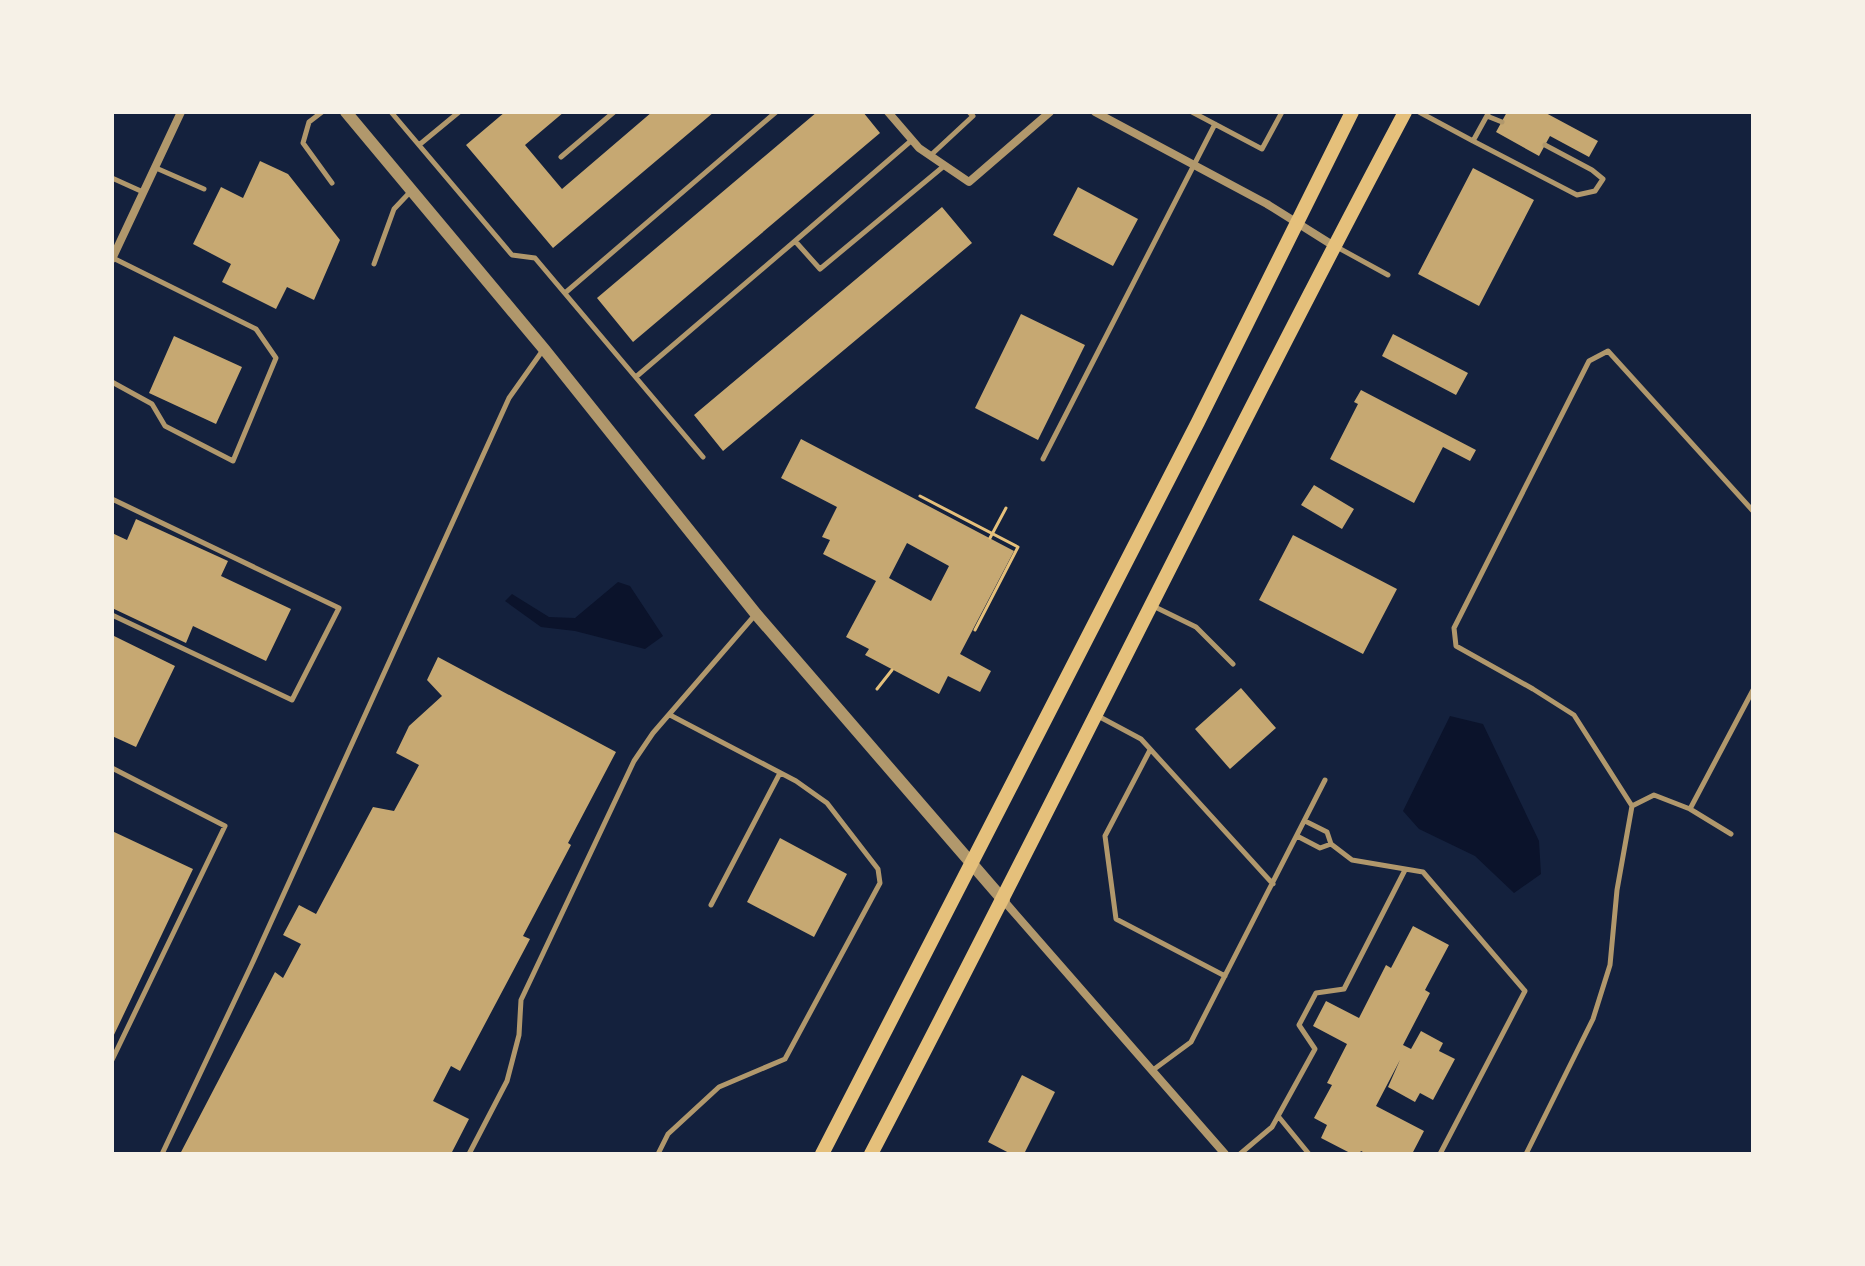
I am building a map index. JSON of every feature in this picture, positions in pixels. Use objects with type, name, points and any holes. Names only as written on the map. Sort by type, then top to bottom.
[{"type":"main road","points":[[822,1154],[973,863],[1352,112]]},
{"type":"main road","points":[[871,1154],[1004,901],[1334,246],[1405,112]]},
{"type":"street","points":[[112,258],[181,112]]},
{"type":"street","points":[[346,112],[544,349],[756,614],[1225,1154]]},
{"type":"street","points":[[888,112],[912,140],[969,182],[1050,112]]},
{"type":"street","points":[[1095,112],[1267,204],[1334,246]]},
{"type":"lane","points":[[322,112],[309,122],[303,143],[332,183]]},
{"type":"lane","points":[[391,112],[512,255],[535,258],[703,457]]},
{"type":"lane","points":[[419,145],[459,112]]},
{"type":"lane","points":[[561,157],[614,112]]},
{"type":"lane","points":[[565,293],[776,112]]},
{"type":"lane","points":[[930,155],[973,116],[969,112]]},
{"type":"lane","points":[[1192,112],[1262,149],[1282,112]]},
{"type":"lane","points":[[1419,112],[1577,195],[1595,191],[1603,179],[1545,145]]},
{"type":"lane","points":[[1473,141],[1488,114],[1502,122]]},
{"type":"lane","points":[[1043,459],[1215,124]]},
{"type":"lane","points":[[637,376],[912,140]]},
{"type":"lane","points":[[795,241],[820,269],[944,165]]},
{"type":"lane","points":[[155,168],[204,189]]},
{"type":"lane","points":[[112,178],[143,192]]},
{"type":"lane","points":[[374,264],[394,209],[412,190]]},
{"type":"lane","points":[[1334,246],[1388,275]]},
{"type":"lane","points":[[112,258],[256,329],[276,358],[233,461],[165,426],[152,404],[112,382]]},
{"type":"lane","points":[[162,1154],[251,966],[509,398],[544,349]]},
{"type":"lane","points":[[1526,1154],[1593,1019],[1610,965],[1617,890],[1632,806],[1574,715],[1456,646],[1454,628],[1589,361],[1608,351],[1753,511]]},
{"type":"lane","points":[[112,499],[339,608],[292,700],[112,615]]},
{"type":"lane","points":[[1152,606],[1196,627],[1233,664]]},
{"type":"lane","points":[[469,1154],[507,1081],[519,1035],[521,1000],[634,761],[756,614]]},
{"type":"lane","points":[[1690,809],[1753,690]]},
{"type":"lane","points":[[658,1154],[668,1134],[719,1087],[785,1059],[880,883],[878,869],[827,803],[780,773],[670,715]]},
{"type":"lane","points":[[1097,716],[1141,739],[1273,884]]},
{"type":"lane","points":[[1150,750],[1105,836],[1116,919],[1225,976]]},
{"type":"lane","points":[[112,768],[225,826],[112,1060]]},
{"type":"lane","points":[[711,905],[780,773]]},
{"type":"lane","points":[[1153,1070],[1191,1042],[1325,780]]},
{"type":"lane","points":[[1632,806],[1654,795],[1690,809],[1731,834]]},
{"type":"lane","points":[[1305,821],[1327,832],[1331,844],[1352,860],[1423,872],[1525,991],[1440,1154]]},
{"type":"lane","points":[[1297,836],[1320,848],[1331,844]]},
{"type":"lane","points":[[1240,1154],[1272,1127],[1315,1049],[1299,1025],[1316,993],[1344,989],[1405,870]]},
{"type":"lane","points":[[1278,1116],[1309,1154]]},
{"type":"path","points":[[920,496],[991,536],[1018,547],[975,630]]},
{"type":"path","points":[[991,536],[1006,508]]},
{"type":"path","points":[[877,689],[892,670]]},
{"type":"water","points":[[618,582],[630,586],[663,636],[645,649],[575,631],[541,627],[505,601],[512,594],[549,617],[575,618]]},
{"type":"water","points":[[1450,716],[1483,724],[1539,841],[1541,874],[1514,893],[1475,856],[1419,829],[1403,811]]},
{"type":"building","points":[[505,112],[564,112],[525,145],[562,189],[652,112],[714,112],[553,248],[466,145]]},
{"type":"building","points":[[817,112],[863,112],[880,133],[633,342],[597,298]]},
{"type":"building","points":[[1507,112],[1544,112],[1598,141],[1589,157],[1550,136],[1539,156],[1496,132]]},
{"type":"building","points":[[260,161],[288,174],[340,240],[314,300],[287,287],[276,309],[222,282],[231,264],[193,244],[221,187],[243,198]]},
{"type":"building","points":[[1473,168],[1534,200],[1479,306],[1418,274]]},
{"type":"building","points":[[1078,187],[1138,219],[1113,266],[1053,235]]},
{"type":"building","points":[[942,207],[972,243],[723,451],[694,415]]},
{"type":"building","points":[[1021,314],[1085,345],[1038,440],[975,408]]},
{"type":"building","points":[[1393,334],[1468,373],[1456,395],[1382,356]]},
{"type":"building","points":[[174,336],[242,367],[216,424],[149,393]]},
{"type":"building","points":[[1361,390],[1476,450],[1470,461],[1443,447],[1414,503],[1330,459],[1358,404],[1354,402]]},
{"type":"building","points":[[801,439],[1014,551],[960,654],[991,671],[980,692],[948,676],[939,694],[865,655],[869,649],[846,637],[876,581],[823,554],[830,540],[822,537],[837,507],[781,478]],"holes":[[[907,543],[949,566],[931,601],[889,578]]]},
{"type":"building","points":[[1314,485],[1354,509],[1342,529],[1301,505]]},
{"type":"building","points":[[136,519],[228,561],[221,576],[291,609],[266,661],[193,626],[186,643],[112,608],[112,533],[127,540]]},
{"type":"building","points":[[1293,535],[1397,589],[1363,654],[1259,600]]},
{"type":"building","points":[[112,635],[175,666],[136,747],[112,736]]},
{"type":"building","points":[[438,657],[616,752],[523,936],[530,939],[460,1071],[451,1066],[433,1101],[469,1119],[451,1154],[180,1154],[275,972],[283,978],[301,944],[283,935],[299,905],[316,914],[373,807],[394,811],[419,765],[396,753],[409,726],[442,696],[427,680]]},
{"type":"building","points":[[1241,688],[1276,728],[1230,769],[1195,729]]},
{"type":"building","points":[[112,831],[193,869],[112,1039]]},
{"type":"building","points":[[780,838],[847,874],[814,937],[747,902]]},
{"type":"building","points":[[1413,926],[1449,945],[1425,990],[1430,993],[1403,1045],[1411,1049],[1421,1031],[1443,1043],[1439,1051],[1455,1059],[1433,1100],[1420,1093],[1415,1102],[1388,1087],[1400,1060],[1376,1106],[1424,1131],[1412,1154],[1367,1154],[1361,1151],[1352,1154],[1321,1138],[1327,1125],[1314,1118],[1332,1085],[1327,1083],[1347,1044],[1313,1026],[1326,1001],[1359,1018],[1386,965],[1391,968]]},
{"type":"building","points":[[1022,1075],[1055,1092],[1024,1154],[1011,1154],[988,1142]]}]
